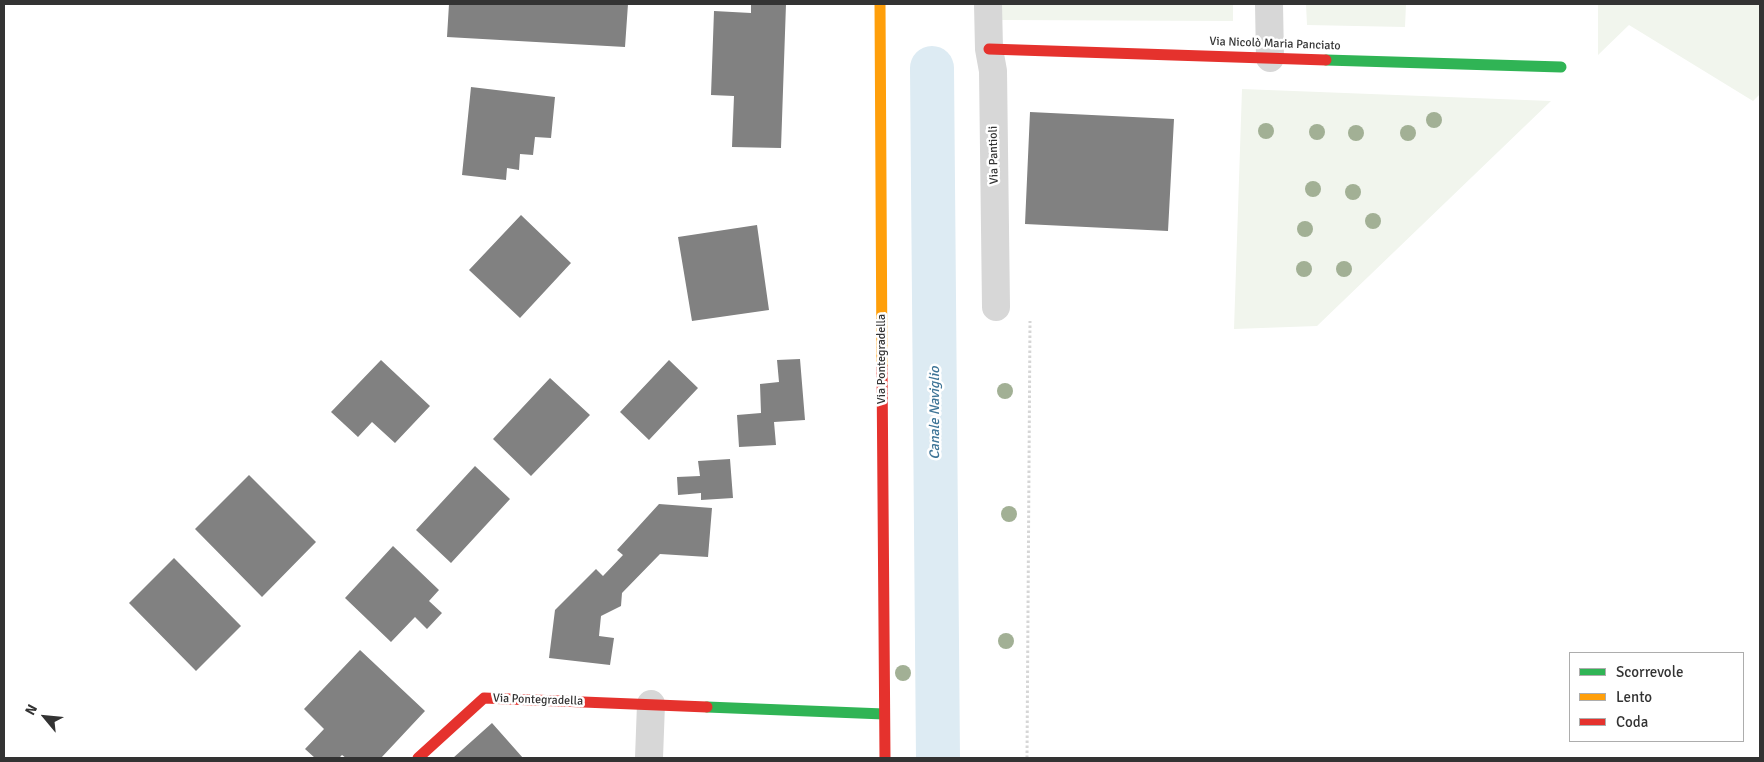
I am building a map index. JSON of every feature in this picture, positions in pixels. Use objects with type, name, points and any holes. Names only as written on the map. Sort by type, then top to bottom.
[{"type":"street","name":"Via Pontegradella","points":[[880,4],[885,758]]},
{"type":"street","name":"Via Pantioli","points":[[988,4],[989,49],[993,72],[996,307]]},
{"type":"street","points":[[1269,4],[1270,58]]},
{"type":"street","name":"Via Nicolò Maria Panciato","points":[[989,49],[1561,67]]},
{"type":"street","name":"Via Pontegradella","points":[[418,758],[484,698],[884,714]]},
{"type":"street","points":[[649,758],[651,704]]},
{"type":"path","points":[[996,307],[1030,308],[1027,758]]},
{"type":"shaded area","points":[[1002,4],[1233,4],[1233,21],[1002,20]]},
{"type":"shaded area","points":[[1306,4],[1406,4],[1405,27],[1307,25]]},
{"type":"shaded area","points":[[1598,4],[1760,4],[1760,94],[1753,101],[1629,25],[1598,55]]},
{"type":"shaded area","points":[[1242,89],[1551,101],[1317,326],[1234,329]]},
{"type":"building","points":[[449,4],[628,4],[625,47],[447,37]]},
{"type":"building","points":[[751,4],[786,4],[781,148],[732,147],[734,96],[711,95],[714,11],[751,13]]},
{"type":"building","points":[[471,87],[555,97],[551,138],[535,137],[533,155],[520,154],[519,170],[507,168],[506,180],[462,175]]},
{"type":"building","points":[[1030,112],[1174,119],[1168,231],[1025,224]]},
{"type":"building","points":[[521,215],[571,263],[520,318],[469,270]]},
{"type":"building","points":[[757,225],[769,310],[692,321],[678,237]]},
{"type":"building","points":[[800,359],[805,420],[774,422],[776,445],[739,447],[737,415],[761,413],[760,384],[779,382],[777,360]]},
{"type":"building","points":[[381,360],[430,406],[395,443],[372,422],[358,437],[331,412]]},
{"type":"building","points":[[669,360],[698,388],[649,440],[620,412]]},
{"type":"building","points":[[550,378],[590,415],[531,476],[493,439]]},
{"type":"building","points":[[730,459],[733,498],[701,500],[701,493],[678,495],[677,477],[700,476],[698,461]]},
{"type":"building","points":[[475,466],[510,499],[451,563],[416,530]]},
{"type":"building","points":[[249,475],[316,542],[262,597],[195,529]]},
{"type":"building","points":[[659,504],[712,508],[708,557],[660,554],[622,593],[621,606],[601,616],[599,636],[614,638],[610,665],[549,658],[555,610],[596,569],[603,576],[623,555],[617,550]]},
{"type":"building","points":[[393,546],[439,590],[429,601],[442,613],[427,629],[415,617],[391,642],[345,598]]},
{"type":"building","points":[[174,558],[241,626],[196,671],[129,603]]},
{"type":"building","points":[[360,650],[425,711],[381,758],[346,758],[342,755],[339,758],[315,758],[305,749],[324,729],[304,709]]},
{"type":"building","points":[[492,723],[523,758],[453,758]]},
{"type":"waterway","name":"Canale Naviglio","points":[[932,68],[938,758]]},
{"type":"traffic: fast","points":[[1326,60],[1561,67]]},
{"type":"traffic: fast","points":[[707,707],[884,714]]},
{"type":"traffic: slow","points":[[880,4],[882,366]]},
{"type":"traffic: jam","points":[[989,49],[1326,60]]},
{"type":"traffic: jam","points":[[882,366],[885,758]]},
{"type":"traffic: jam","points":[[418,758],[484,698],[707,707]]}]
